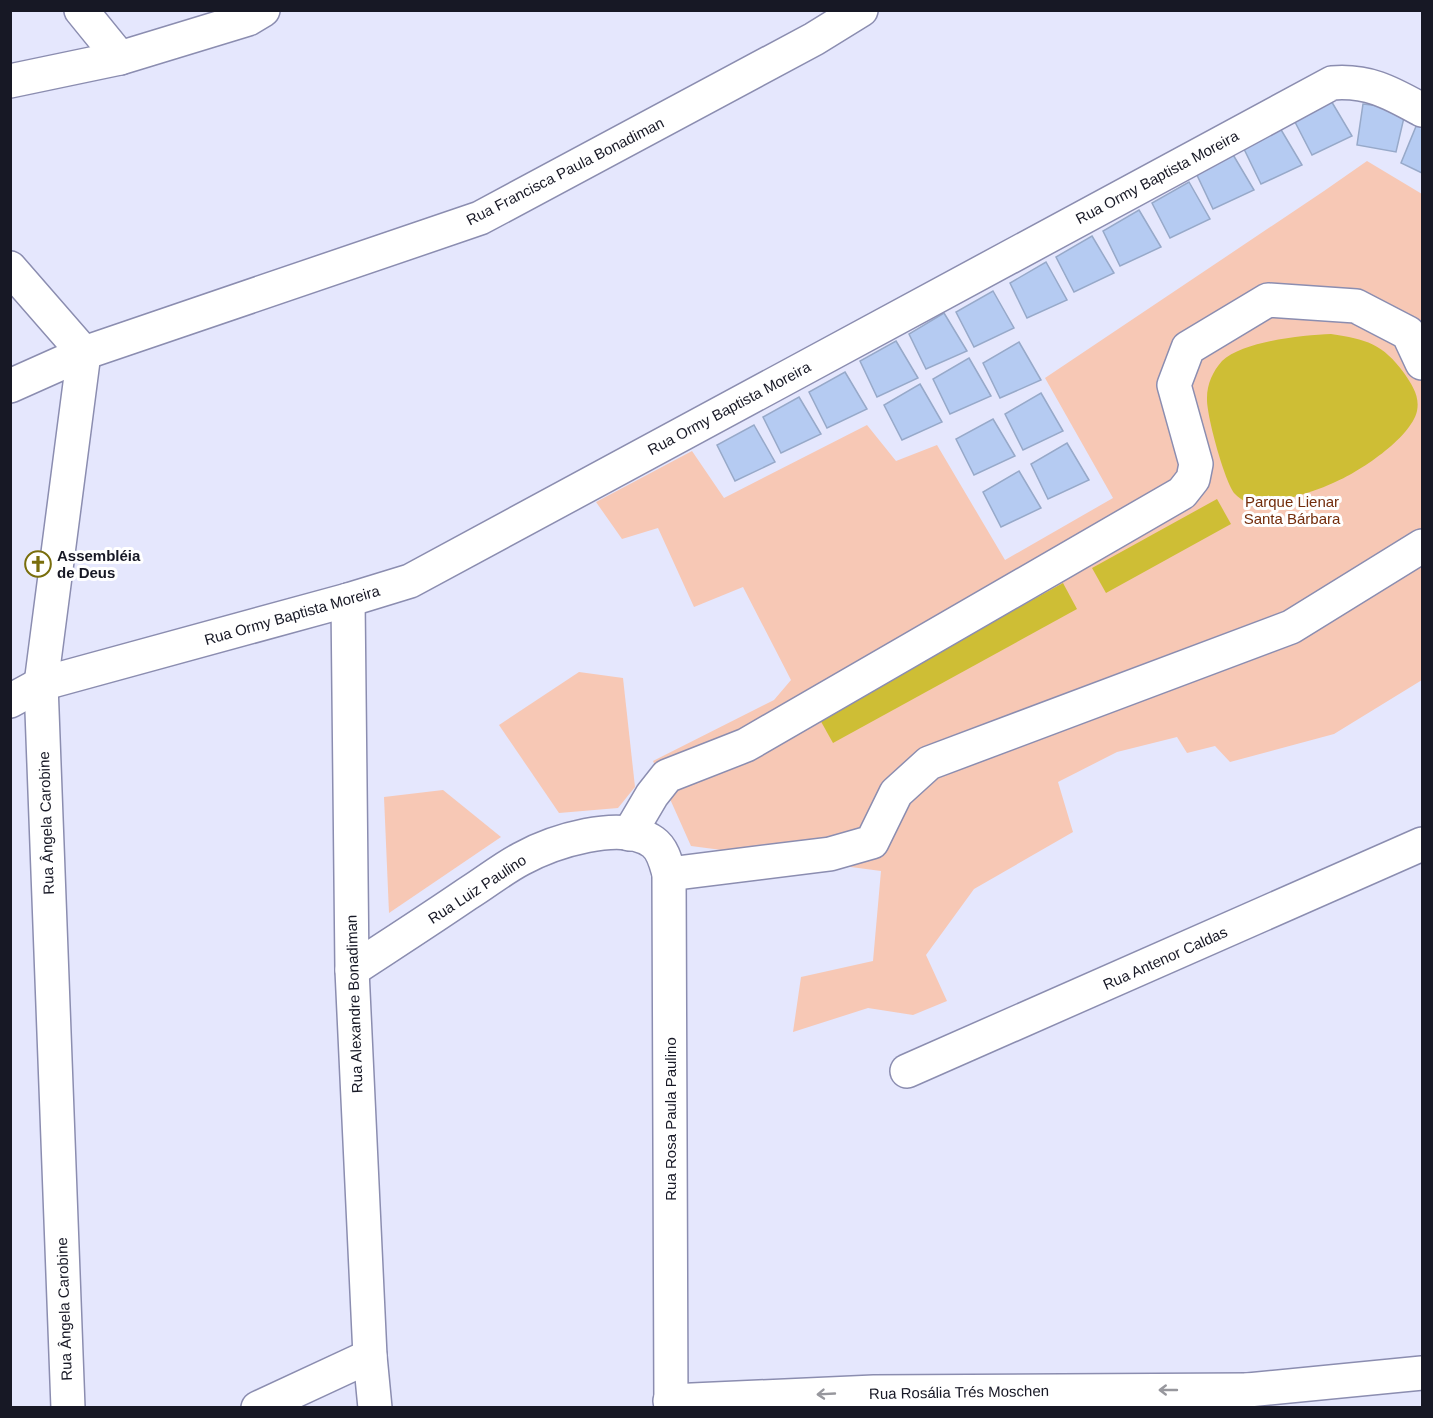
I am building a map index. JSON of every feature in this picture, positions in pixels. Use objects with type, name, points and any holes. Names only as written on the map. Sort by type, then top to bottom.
[{"type":"street","points":[[81,10],[120,58]]},
{"type":"street","points":[[10,81],[120,58],[248,19],[263,10]]},
{"type":"street","name":"Rua Francisca Paula Bonadiman","points":[[10,386],[84,353],[480,218],[814,39],[861,10]]},
{"type":"street","name":"Rua Ormy Baptista Moreira","points":[[10,701],[41,684],[410,581],[1332,83],[1350,81],[1373,86],[1422,110]]},
{"type":"street","points":[[10,268],[84,353]]},
{"type":"street","points":[[638,836],[652,795],[667,776],[746,745],[1182,493],[1193,479],[1196,464],[1174,385],[1188,348],[1268,300],[1356,306],[1408,333],[1422,363]]},
{"type":"street","name":"Rua Ângela Carobine","points":[[68,1407],[41,684],[84,353]]},
{"type":"street","points":[[669,874],[830,854],[872,842],[896,793],[929,763],[1291,627],[1422,546]]},
{"type":"street","name":"Rua Alexandre Bonadiman","points":[[348,600],[352,970],[370,1356],[375,1407]]},
{"type":"street","name":"Rua Luiz Paulino","points":[[352,970],[522,859],[584,835],[600,833],[638,836]]},
{"type":"street","name":"Rua Rosa Paula Paulino","points":[[638,836],[658,847],[669,874],[670,1404]]},
{"type":"street","name":"Rua Antenor Caldas","points":[[907,1071],[1422,844]]},
{"type":"street","points":[[258,1407],[370,1356]]},
{"type":"street","points":[[1202,1407],[1248,1390],[1422,1373]]},
{"type":"street","name":"Rua Rosália Trés Moschen","points":[[670,1404],[874,1392],[1248,1390]]},
{"type":"street","points":[[874,1392],[906,1407]]},
{"type":"green space","name":"Parque Lienar Santa Bárbara","points":[[1367,161],[1422,194],[1422,680],[1334,734],[1230,762],[1215,746],[1187,753],[1177,737],[1117,752],[1058,782],[1073,832],[974,889],[926,955],[947,1001],[913,1015],[868,1008],[793,1032],[801,977],[873,961],[881,871],[691,846],[653,761],[774,700],[791,680],[743,587],[694,607],[658,528],[622,539],[596,502],[692,451],[724,498],[867,425],[896,461],[937,445],[1005,560],[1113,498],[1045,378]]},
{"type":"green space","points":[[579,672],[623,678],[635,787],[618,808],[559,813],[499,725]]},
{"type":"green space","points":[[443,790],[501,837],[389,913],[384,797]]},
{"type":"shaded area","points":[[1331,334],[1373,344],[1389,355],[1415,391],[1418,406],[1413,421],[1405,432],[1382,453],[1344,478],[1272,505],[1252,505],[1235,494],[1221,463],[1207,398],[1213,373],[1222,361],[1244,348],[1274,340]]},
{"type":"shaded area","points":[[1217,499],[1231,524],[1106,593],[1092,568]]},
{"type":"shaded area","points":[[1063,583],[1077,609],[833,743],[819,718]]},
{"type":"building","points":[[1330,99],[1352,136],[1312,155],[1294,120]]},
{"type":"building","points":[[1363,104],[1406,109],[1396,152],[1357,145]]},
{"type":"building","points":[[1417,124],[1422,126],[1422,173],[1401,163]]},
{"type":"building","points":[[1280,128],[1302,165],[1261,184],[1244,149]]},
{"type":"building","points":[[1232,153],[1254,190],[1213,209],[1196,173]]},
{"type":"building","points":[[1189,182],[1210,219],[1170,238],[1152,203]]},
{"type":"building","points":[[1139,210],[1161,247],[1120,266],[1103,231]]},
{"type":"building","points":[[1092,236],[1114,273],[1074,292],[1056,257]]},
{"type":"building","points":[[1046,262],[1067,300],[1027,318],[1010,283]]},
{"type":"building","points":[[993,291],[1014,328],[974,347],[956,312]]},
{"type":"building","points":[[944,313],[967,351],[926,369],[909,334]]},
{"type":"building","points":[[896,341],[918,378],[877,397],[860,361]]},
{"type":"building","points":[[1019,342],[1041,380],[1000,398],[983,363]]},
{"type":"building","points":[[969,358],[991,396],[950,414],[933,379]]},
{"type":"building","points":[[845,372],[867,409],[827,428],[809,392]]},
{"type":"building","points":[[920,384],[942,422],[902,440],[884,405]]},
{"type":"building","points":[[1041,393],[1063,431],[1023,450],[1005,414]]},
{"type":"building","points":[[799,397],[821,434],[781,453],[763,417]]},
{"type":"building","points":[[993,419],[1015,456],[974,475],[956,439]]},
{"type":"building","points":[[754,425],[775,462],[735,481],[717,445]]},
{"type":"building","points":[[1067,443],[1089,480],[1048,499],[1031,464]]},
{"type":"building","points":[[1019,471],[1041,508],[1001,527],[983,492]]},
{"type":"place","name":"Assembléia de Deus","points":[[38,564]]}]
